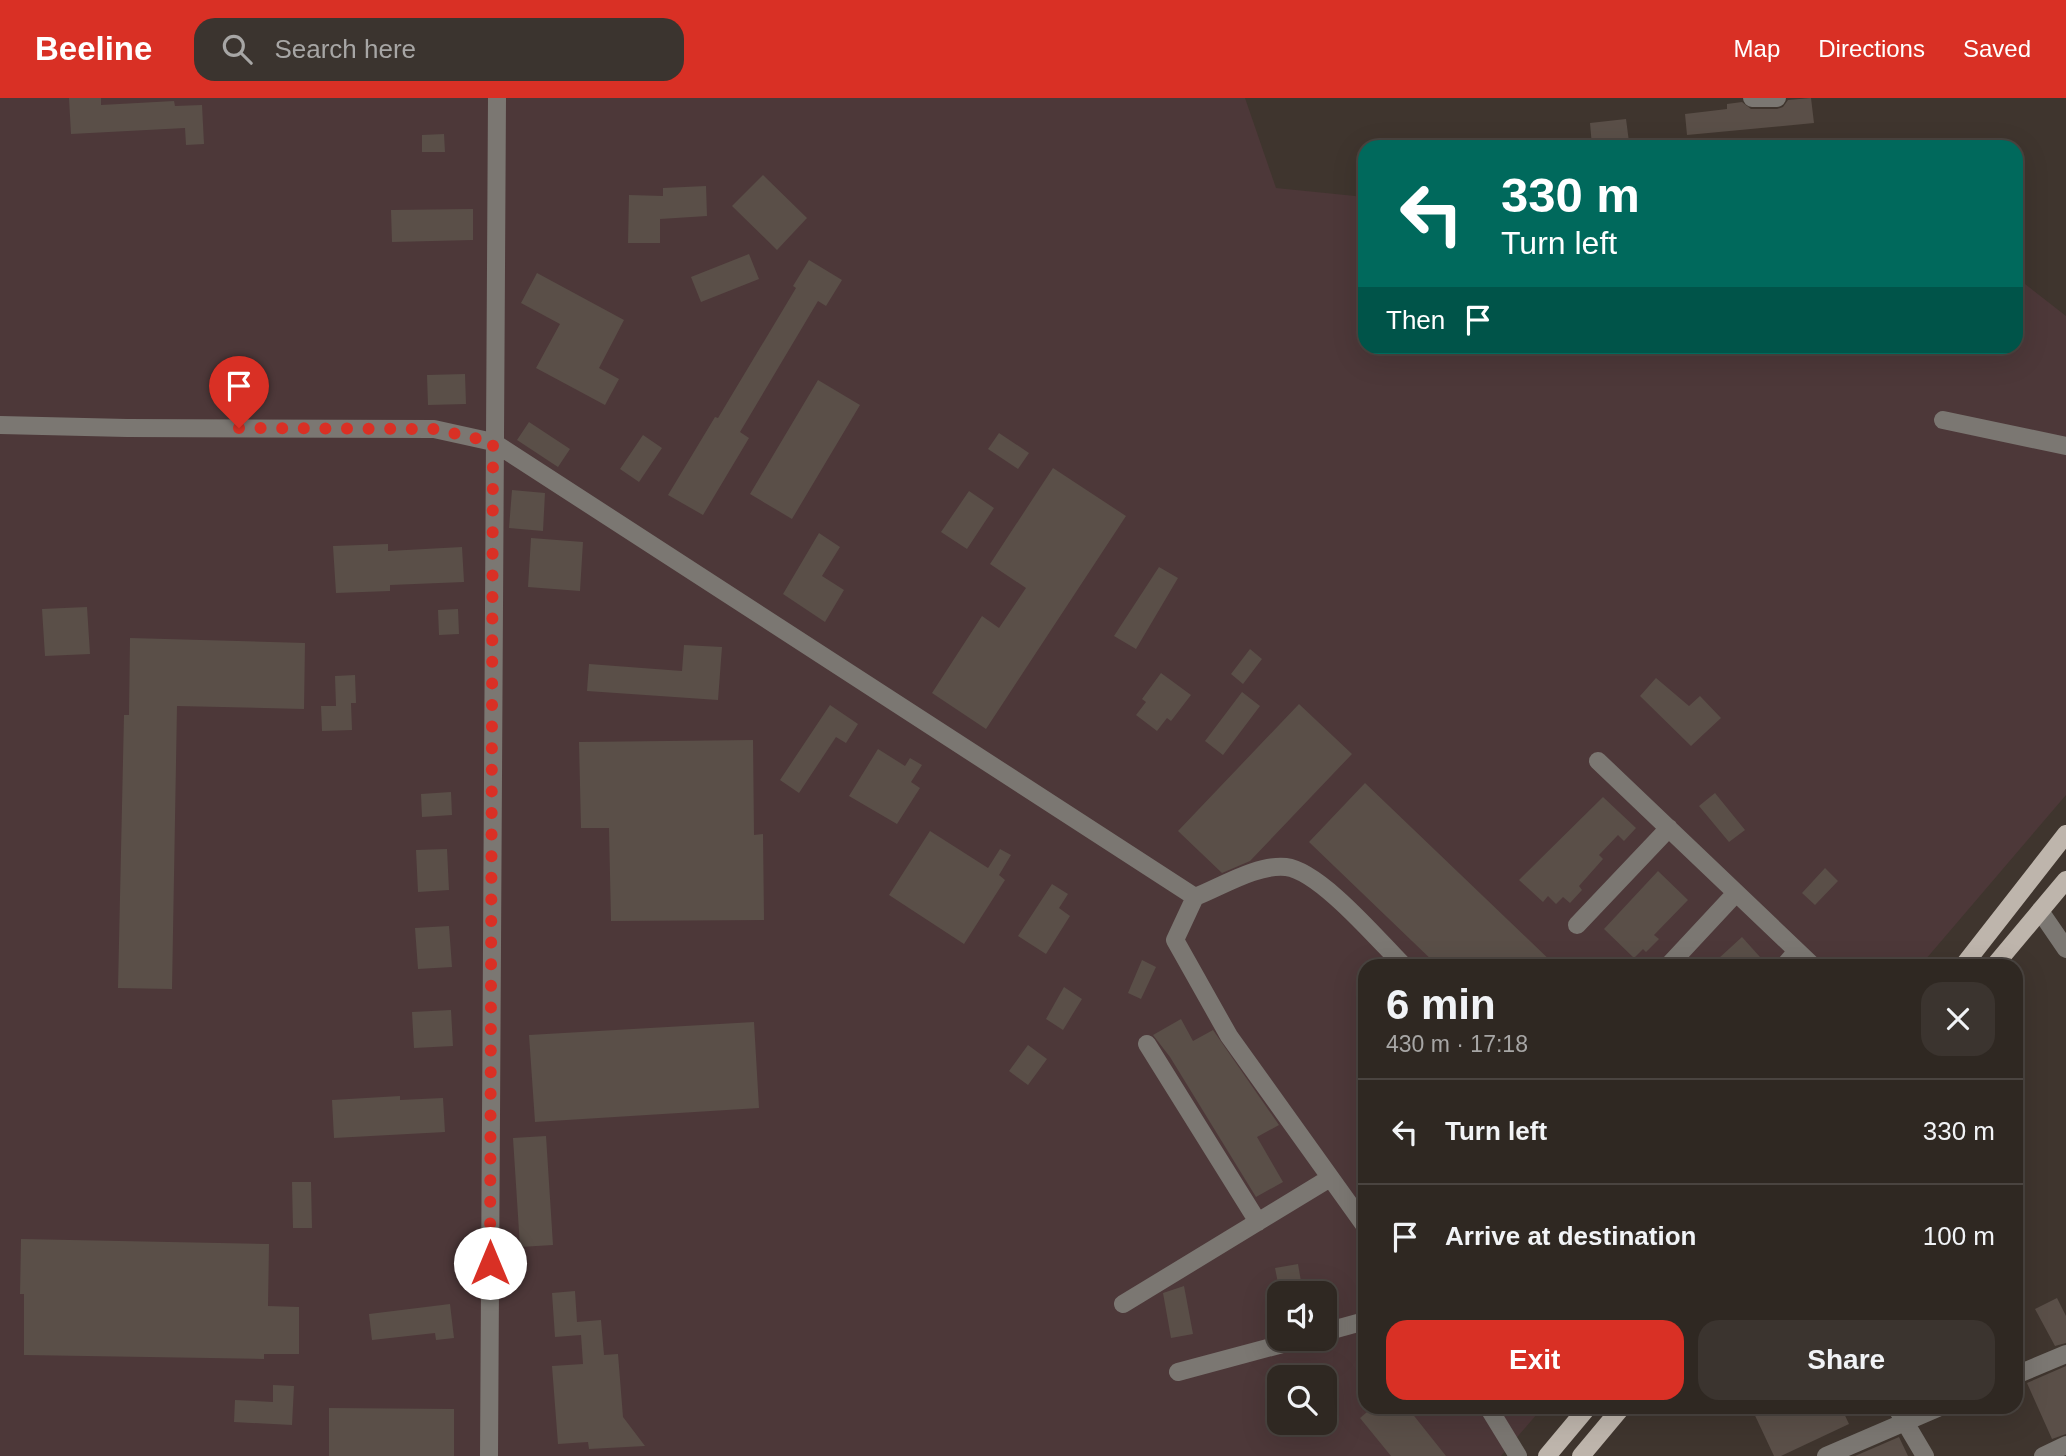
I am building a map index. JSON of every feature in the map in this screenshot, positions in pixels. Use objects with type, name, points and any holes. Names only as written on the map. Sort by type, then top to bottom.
[{"type":"main road","points":[[1968,959],[2066,834]]},
{"type":"main road","points":[[2000,959],[2066,880]]},
{"type":"main road","points":[[1548,1456],[1582,1414]]},
{"type":"main road","points":[[1581,1456],[1616,1414]]},
{"type":"street","points":[[489,1456],[497,98]]},
{"type":"street","points":[[1752,98],[1777,98]]},
{"type":"street","points":[[1943,420],[2066,446]]},
{"type":"street","points":[[0,425],[434,429],[493,442],[1195,897]]},
{"type":"street","points":[[1598,761],[1806,959]]},
{"type":"street","points":[[1577,925],[1669,828]]},
{"type":"street","points":[[1358,1216],[1229,1036],[1175,940],[1195,897],[1256,872],[1286,867],[1314,877],[1397,959]]},
{"type":"street","points":[[1675,959],[1736,893]]},
{"type":"street","points":[[2040,911],[2066,949]]},
{"type":"street","points":[[1790,959],[1797,951]]},
{"type":"street","points":[[1147,1044],[1258,1222]]},
{"type":"street","points":[[1123,1304],[1330,1178]]},
{"type":"street","points":[[1337,1329],[1358,1323]]},
{"type":"street","points":[[1178,1372],[1267,1348]]},
{"type":"street","points":[[2023,1372],[2066,1354]]},
{"type":"street","points":[[1492,1414],[1518,1456]]},
{"type":"street","points":[[1826,1456],[1900,1415],[1925,1456]]},
{"type":"street","points":[[2043,1456],[2066,1445]]},
{"type":"shaded area","points":[[0,98],[1245,98],[1276,188],[1358,196],[1358,354],[2023,354],[2023,282],[2066,316],[2066,795],[1926,959],[1358,959],[1358,1414],[1537,1414],[1501,1456],[0,1456]]},
{"type":"building","points":[[69,98],[101,98],[101,105],[174,101],[175,106],[202,105],[204,144],[186,145],[185,128],[71,134]]},
{"type":"building","points":[[1811,98],[1814,123],[1687,135],[1685,114],[1727,109],[1727,104],[1742,102],[1751,109],[1777,109],[1783,107],[1788,100]]},
{"type":"building","points":[[1626,119],[1629,140],[1591,140],[1590,123]]},
{"type":"building","points":[[444,134],[445,152],[422,152],[422,135]]},
{"type":"building","points":[[763,175],[807,218],[777,250],[732,206]]},
{"type":"building","points":[[706,186],[707,216],[660,219],[660,243],[628,243],[629,195],[663,196],[663,188]]},
{"type":"building","points":[[473,209],[473,240],[392,242],[391,210]]},
{"type":"building","points":[[749,254],[759,279],[701,302],[691,277]]},
{"type":"building","points":[[809,260],[842,280],[826,306],[818,301],[740,432],[749,438],[703,515],[668,495],[796,288],[793,286]]},
{"type":"building","points":[[537,273],[624,320],[599,368],[619,379],[605,405],[536,368],[560,324],[521,303]]},
{"type":"building","points":[[465,374],[466,404],[428,405],[427,375]]},
{"type":"building","points":[[818,380],[860,405],[792,519],[750,494]]},
{"type":"building","points":[[529,422],[570,449],[558,467],[517,440]]},
{"type":"building","points":[[999,433],[1029,453],[1018,469],[988,449]]},
{"type":"building","points":[[643,435],[662,448],[639,482],[620,469]]},
{"type":"building","points":[[1053,468],[1126,516],[986,729],[932,693],[982,616],[999,628],[1026,588],[990,564]]},
{"type":"building","points":[[512,490],[545,493],[543,531],[509,528]]},
{"type":"building","points":[[969,491],[994,508],[967,549],[941,532]]},
{"type":"building","points":[[819,533],[840,547],[822,576],[844,590],[825,622],[783,594]]},
{"type":"building","points":[[531,538],[583,542],[580,591],[528,587]]},
{"type":"building","points":[[388,544],[388,551],[462,547],[464,582],[390,585],[390,591],[336,593],[333,546]]},
{"type":"building","points":[[1159,567],[1178,578],[1136,649],[1114,636]]},
{"type":"building","points":[[87,607],[90,654],[45,656],[42,609]]},
{"type":"building","points":[[458,609],[459,634],[439,635],[438,610]]},
{"type":"building","points":[[130,638],[305,643],[304,709],[177,706],[172,989],[118,988],[124,715],[129,715]]},
{"type":"building","points":[[684,645],[722,647],[718,700],[587,691],[589,664],[682,671]]},
{"type":"building","points":[[1250,649],[1262,659],[1243,684],[1231,674]]},
{"type":"building","points":[[1161,673],[1191,695],[1171,721],[1167,718],[1157,731],[1136,715],[1146,702],[1142,699]]},
{"type":"building","points":[[355,675],[356,703],[351,703],[352,730],[322,731],[321,706],[336,706],[335,676]]},
{"type":"building","points":[[1656,678],[1689,706],[1700,696],[1721,718],[1691,746],[1640,696]]},
{"type":"building","points":[[1242,692],[1260,706],[1223,755],[1205,741]]},
{"type":"building","points":[[1299,704],[1352,754],[1250,861],[1222,873],[1178,831]]},
{"type":"building","points":[[830,705],[858,724],[846,743],[836,737],[799,793],[780,780]]},
{"type":"building","points":[[753,740],[754,835],[763,834],[764,920],[611,921],[609,828],[581,828],[579,742]]},
{"type":"building","points":[[878,749],[905,766],[910,758],[922,765],[911,782],[920,788],[897,824],[849,796]]},
{"type":"building","points":[[1365,783],[1549,959],[1431,959],[1309,842]]},
{"type":"building","points":[[451,792],[452,815],[422,817],[421,794]]},
{"type":"building","points":[[1715,793],[1745,830],[1729,842],[1699,806]]},
{"type":"building","points":[[1603,797],[1636,828],[1624,841],[1618,835],[1599,855],[1603,859],[1579,886],[1582,890],[1570,903],[1563,897],[1556,904],[1548,896],[1543,902],[1519,880]]},
{"type":"building","points":[[930,831],[988,868],[1000,849],[1011,855],[999,875],[1005,880],[964,944],[889,895]]},
{"type":"building","points":[[447,849],[449,890],[418,892],[416,850]]},
{"type":"building","points":[[1825,868],[1838,881],[1815,905],[1802,893]]},
{"type":"building","points":[[1658,871],[1688,900],[1654,935],[1659,939],[1646,952],[1643,949],[1634,958],[1604,929]]},
{"type":"building","points":[[1052,884],[1068,894],[1059,908],[1070,916],[1046,954],[1018,936]]},
{"type":"building","points":[[449,926],[452,967],[418,969],[415,928]]},
{"type":"building","points":[[1742,937],[1760,957],[1758,959],[1718,959]]},
{"type":"building","points":[[1142,960],[1156,967],[1141,999],[1128,993]]},
{"type":"building","points":[[1064,987],[1082,999],[1063,1030],[1046,1019]]},
{"type":"building","points":[[451,1010],[453,1046],[414,1048],[412,1012]]},
{"type":"building","points":[[1181,1019],[1193,1041],[1213,1030],[1279,1125],[1257,1137],[1283,1182],[1256,1197],[1170,1057],[1153,1035]]},
{"type":"building","points":[[754,1022],[759,1108],[535,1122],[529,1035]]},
{"type":"building","points":[[1028,1045],[1047,1059],[1028,1085],[1009,1071]]},
{"type":"building","points":[[400,1096],[400,1100],[443,1098],[445,1132],[334,1138],[332,1100]]},
{"type":"building","points":[[546,1136],[553,1245],[520,1247],[513,1138]]},
{"type":"building","points":[[292,1182],[311,1182],[312,1228],[293,1228]]},
{"type":"building","points":[[21,1239],[269,1244],[268,1306],[299,1307],[299,1354],[264,1354],[264,1359],[24,1355],[24,1294],[20,1294]]},
{"type":"building","points":[[1298,1264],[1301,1281],[1278,1281],[1275,1268]]},
{"type":"building","points":[[1184,1286],[1193,1334],[1171,1338],[1163,1293]]},
{"type":"building","points":[[575,1291],[577,1322],[601,1320],[604,1355],[618,1354],[623,1417],[645,1446],[589,1449],[588,1442],[558,1444],[552,1366],[583,1364],[581,1335],[555,1337],[552,1293]]},
{"type":"building","points":[[2057,1298],[2066,1316],[2066,1343],[2055,1346],[2035,1309]]},
{"type":"building","points":[[450,1304],[454,1338],[436,1340],[435,1333],[372,1340],[369,1314]]},
{"type":"building","points":[[2066,1366],[2066,1434],[2052,1439],[2027,1383]]},
{"type":"building","points":[[273,1385],[294,1386],[292,1425],[234,1422],[235,1400],[273,1402]]},
{"type":"building","points":[[329,1408],[454,1409],[454,1456],[329,1456]]},
{"type":"building","points":[[1365,1414],[1413,1414],[1446,1456],[1391,1456],[1360,1418]]},
{"type":"building","points":[[1754,1414],[1844,1414],[1849,1424],[1781,1456],[1774,1456]]},
{"type":"building","points":[[1899,1437],[1908,1456],[1855,1456]]},
{"type":"route","points":[[239,428],[434,429],[493,442],[490,1263]]}]
